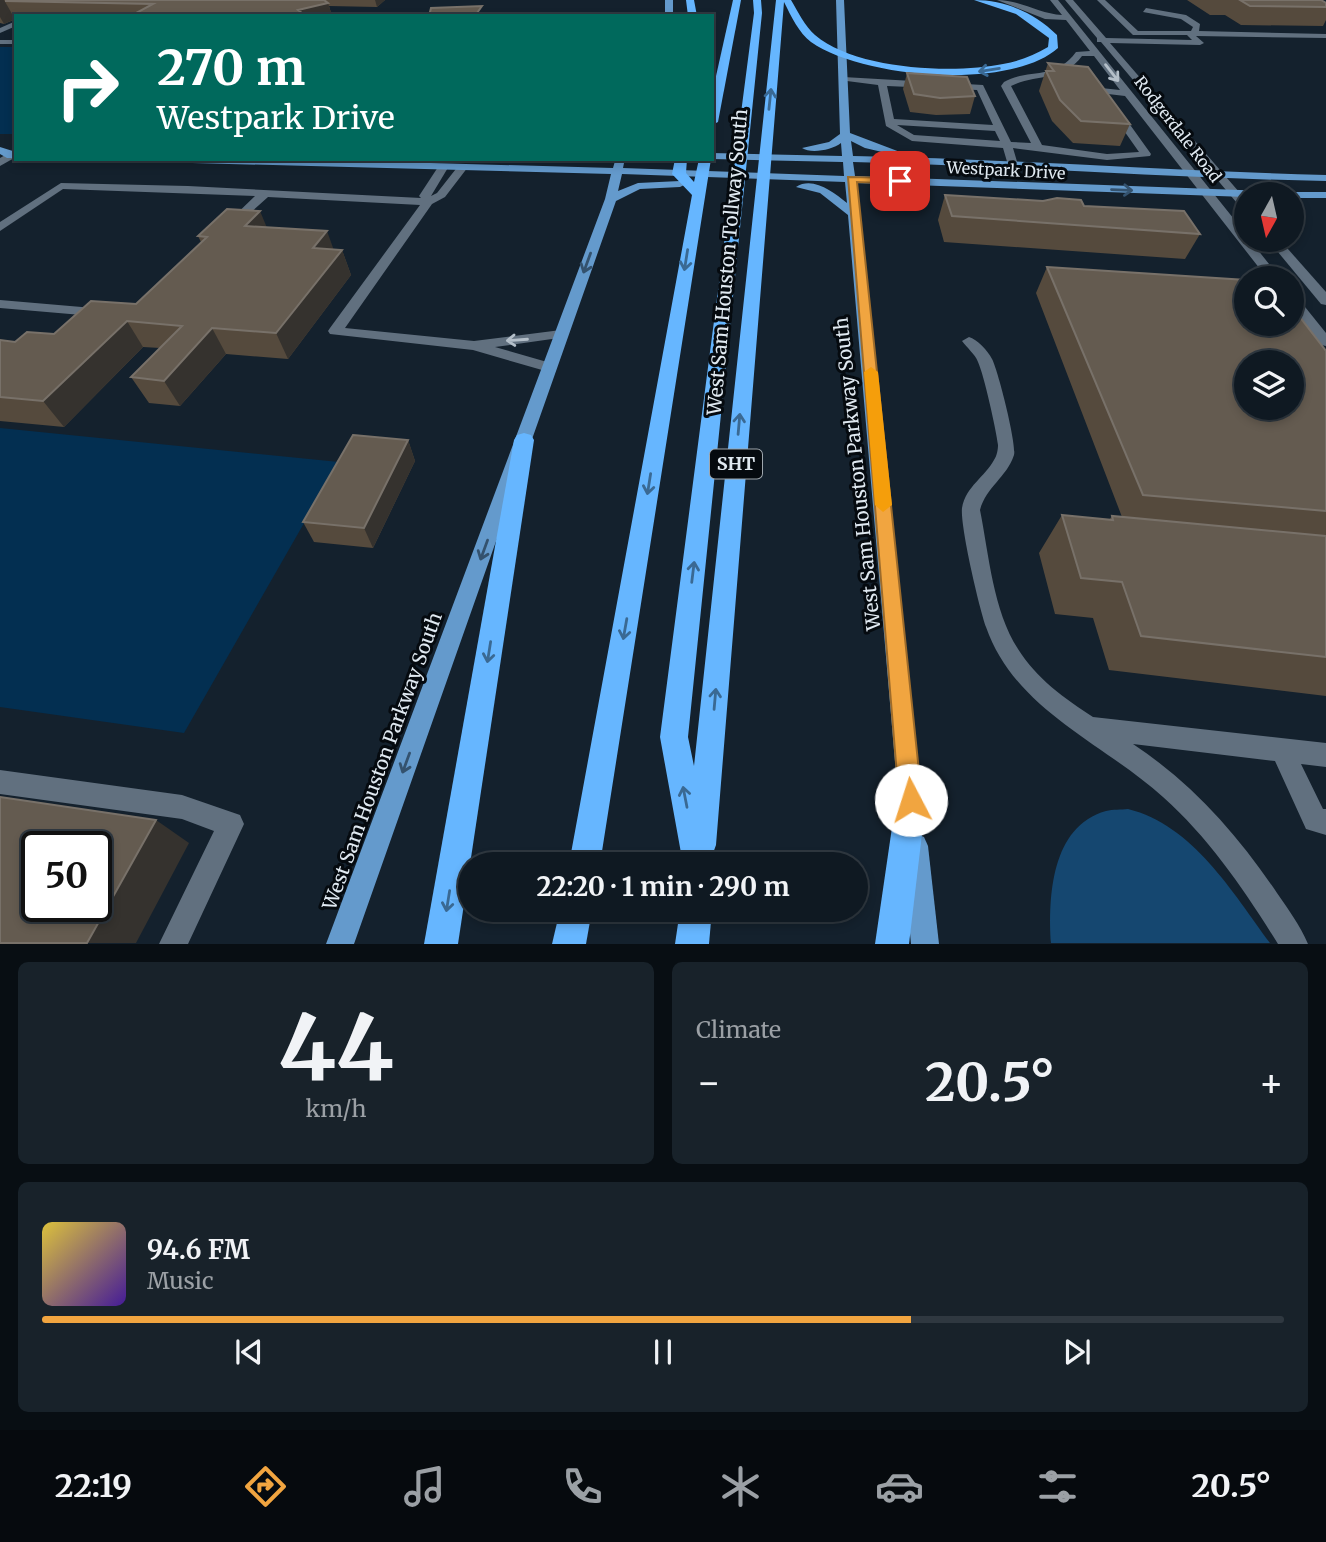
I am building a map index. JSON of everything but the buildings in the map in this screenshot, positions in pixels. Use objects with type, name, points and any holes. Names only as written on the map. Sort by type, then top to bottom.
[{"type":"highway","name":"West Sam Houston Tollway South","points":[[714,112],[737,0]]},
{"type":"highway","points":[[697,852],[674,737],[730,229],[738,187],[758,13],[757,0]]},
{"type":"highway","name":"West Sam Houston Tollway South","points":[[700,852],[780,0]]},
{"type":"highway","points":[[787,0],[802,26],[814,39],[835,51],[890,66],[978,72],[1040,59],[1053,48],[1054,37],[1040,23],[1009,7],[978,0]]},
{"type":"highway","points":[[681,161],[679,174],[698,192]]},
{"type":"highway","name":"West Sam Houston Tollway South","points":[[586,852],[705,161]]},
{"type":"highway","points":[[441,943],[524,440]]},
{"type":"highway","points":[[892,943],[911,800]]},
{"type":"highway","points":[[569,943],[573,922]]},
{"type":"highway","points":[[692,943],[694,922]]},
{"type":"main road","name":"West Sam Houston Parkway South","points":[[840,0],[845,135],[852,179],[853,213],[925,943]]},
{"type":"main road","points":[[714,145],[810,152],[832,145],[845,135],[881,149],[944,161]]},
{"type":"main road","points":[[0,150],[11,156]]},
{"type":"main road","name":"Westpark Drive","points":[[714,156],[810,152],[849,158],[1192,176],[1326,178]]},
{"type":"main road","points":[[255,161],[463,167],[618,165],[655,178]]},
{"type":"main road","name":"West Sam Houston Parkway South","points":[[340,943],[611,199],[618,165]]},
{"type":"main road","name":"Westpark Drive","points":[[655,178],[808,182],[852,179],[1234,194]]},
{"type":"main road","points":[[611,199],[655,178]]},
{"type":"main road","points":[[808,182],[831,194],[853,213]]},
{"type":"main road","points":[[1304,195],[1326,195]]},
{"type":"street","points":[[1001,0],[1048,17],[1069,18]]},
{"type":"street","points":[[1028,0],[1037,12]]},
{"type":"street","name":"Rodgerdale Road","points":[[1054,0],[1264,266]]},
{"type":"street","name":"Rodgerdale Road","points":[[1069,0],[1234,193]]},
{"type":"street","points":[[1101,0],[1136,33],[1326,36]]},
{"type":"street","points":[[1138,5],[1175,33]]},
{"type":"street","points":[[1146,10],[1184,18],[1196,26],[1192,33]]},
{"type":"street","points":[[1192,33],[1200,44]]},
{"type":"street","points":[[1086,39],[1326,46]]},
{"type":"street","points":[[843,80],[994,87],[1070,68],[1079,54],[1097,53]]},
{"type":"street","points":[[882,83],[891,126],[912,138],[1136,157],[1146,154],[1099,88],[1128,93]]},
{"type":"street","points":[[994,87],[1000,128],[1013,165]]},
{"type":"street","points":[[994,87],[1038,147]]},
{"type":"street","points":[[891,122],[1000,128]]},
{"type":"street","points":[[1093,154],[1103,170]]},
{"type":"street","points":[[0,163],[11,156]]},
{"type":"street","points":[[428,202],[425,196],[444,166]]},
{"type":"street","points":[[463,167],[441,195],[428,202],[335,331],[474,346],[549,367]]},
{"type":"street","points":[[0,228],[61,186],[428,202]]},
{"type":"street","points":[[216,240],[265,193]]},
{"type":"street","points":[[1284,252],[1326,301]]},
{"type":"street","points":[[0,304],[116,314]]},
{"type":"street","points":[[1304,315],[1326,342]]},
{"type":"street","points":[[474,346],[561,334]]},
{"type":"street","points":[[969,341],[985,360],[1007,447],[1005,461],[982,481],[974,494],[971,510],[996,626],[1011,658],[1030,678],[1090,728],[1149,770],[1207,821],[1258,887],[1294,943]]},
{"type":"street","points":[[1090,728],[1326,755]]},
{"type":"street","points":[[1282,750],[1315,820],[1326,822]]},
{"type":"street","points":[[0,782],[182,807],[231,824],[173,943]]},
{"type":"shaded area","points":[[0,47],[14,47],[14,134],[0,134]]},
{"type":"shaded area","points":[[0,428],[339,462],[184,733],[0,707]]},
{"type":"shaded area","points":[[1128,809],[1151,817],[1192,845],[1226,883],[1270,943],[1051,943],[1053,885],[1064,847],[1074,832],[1088,819],[1106,811]]},
{"type":"slow traffic","points":[[871,372],[883,505]]},
{"type":"route","points":[[900,181],[852,179],[853,213],[911,800]]}]
